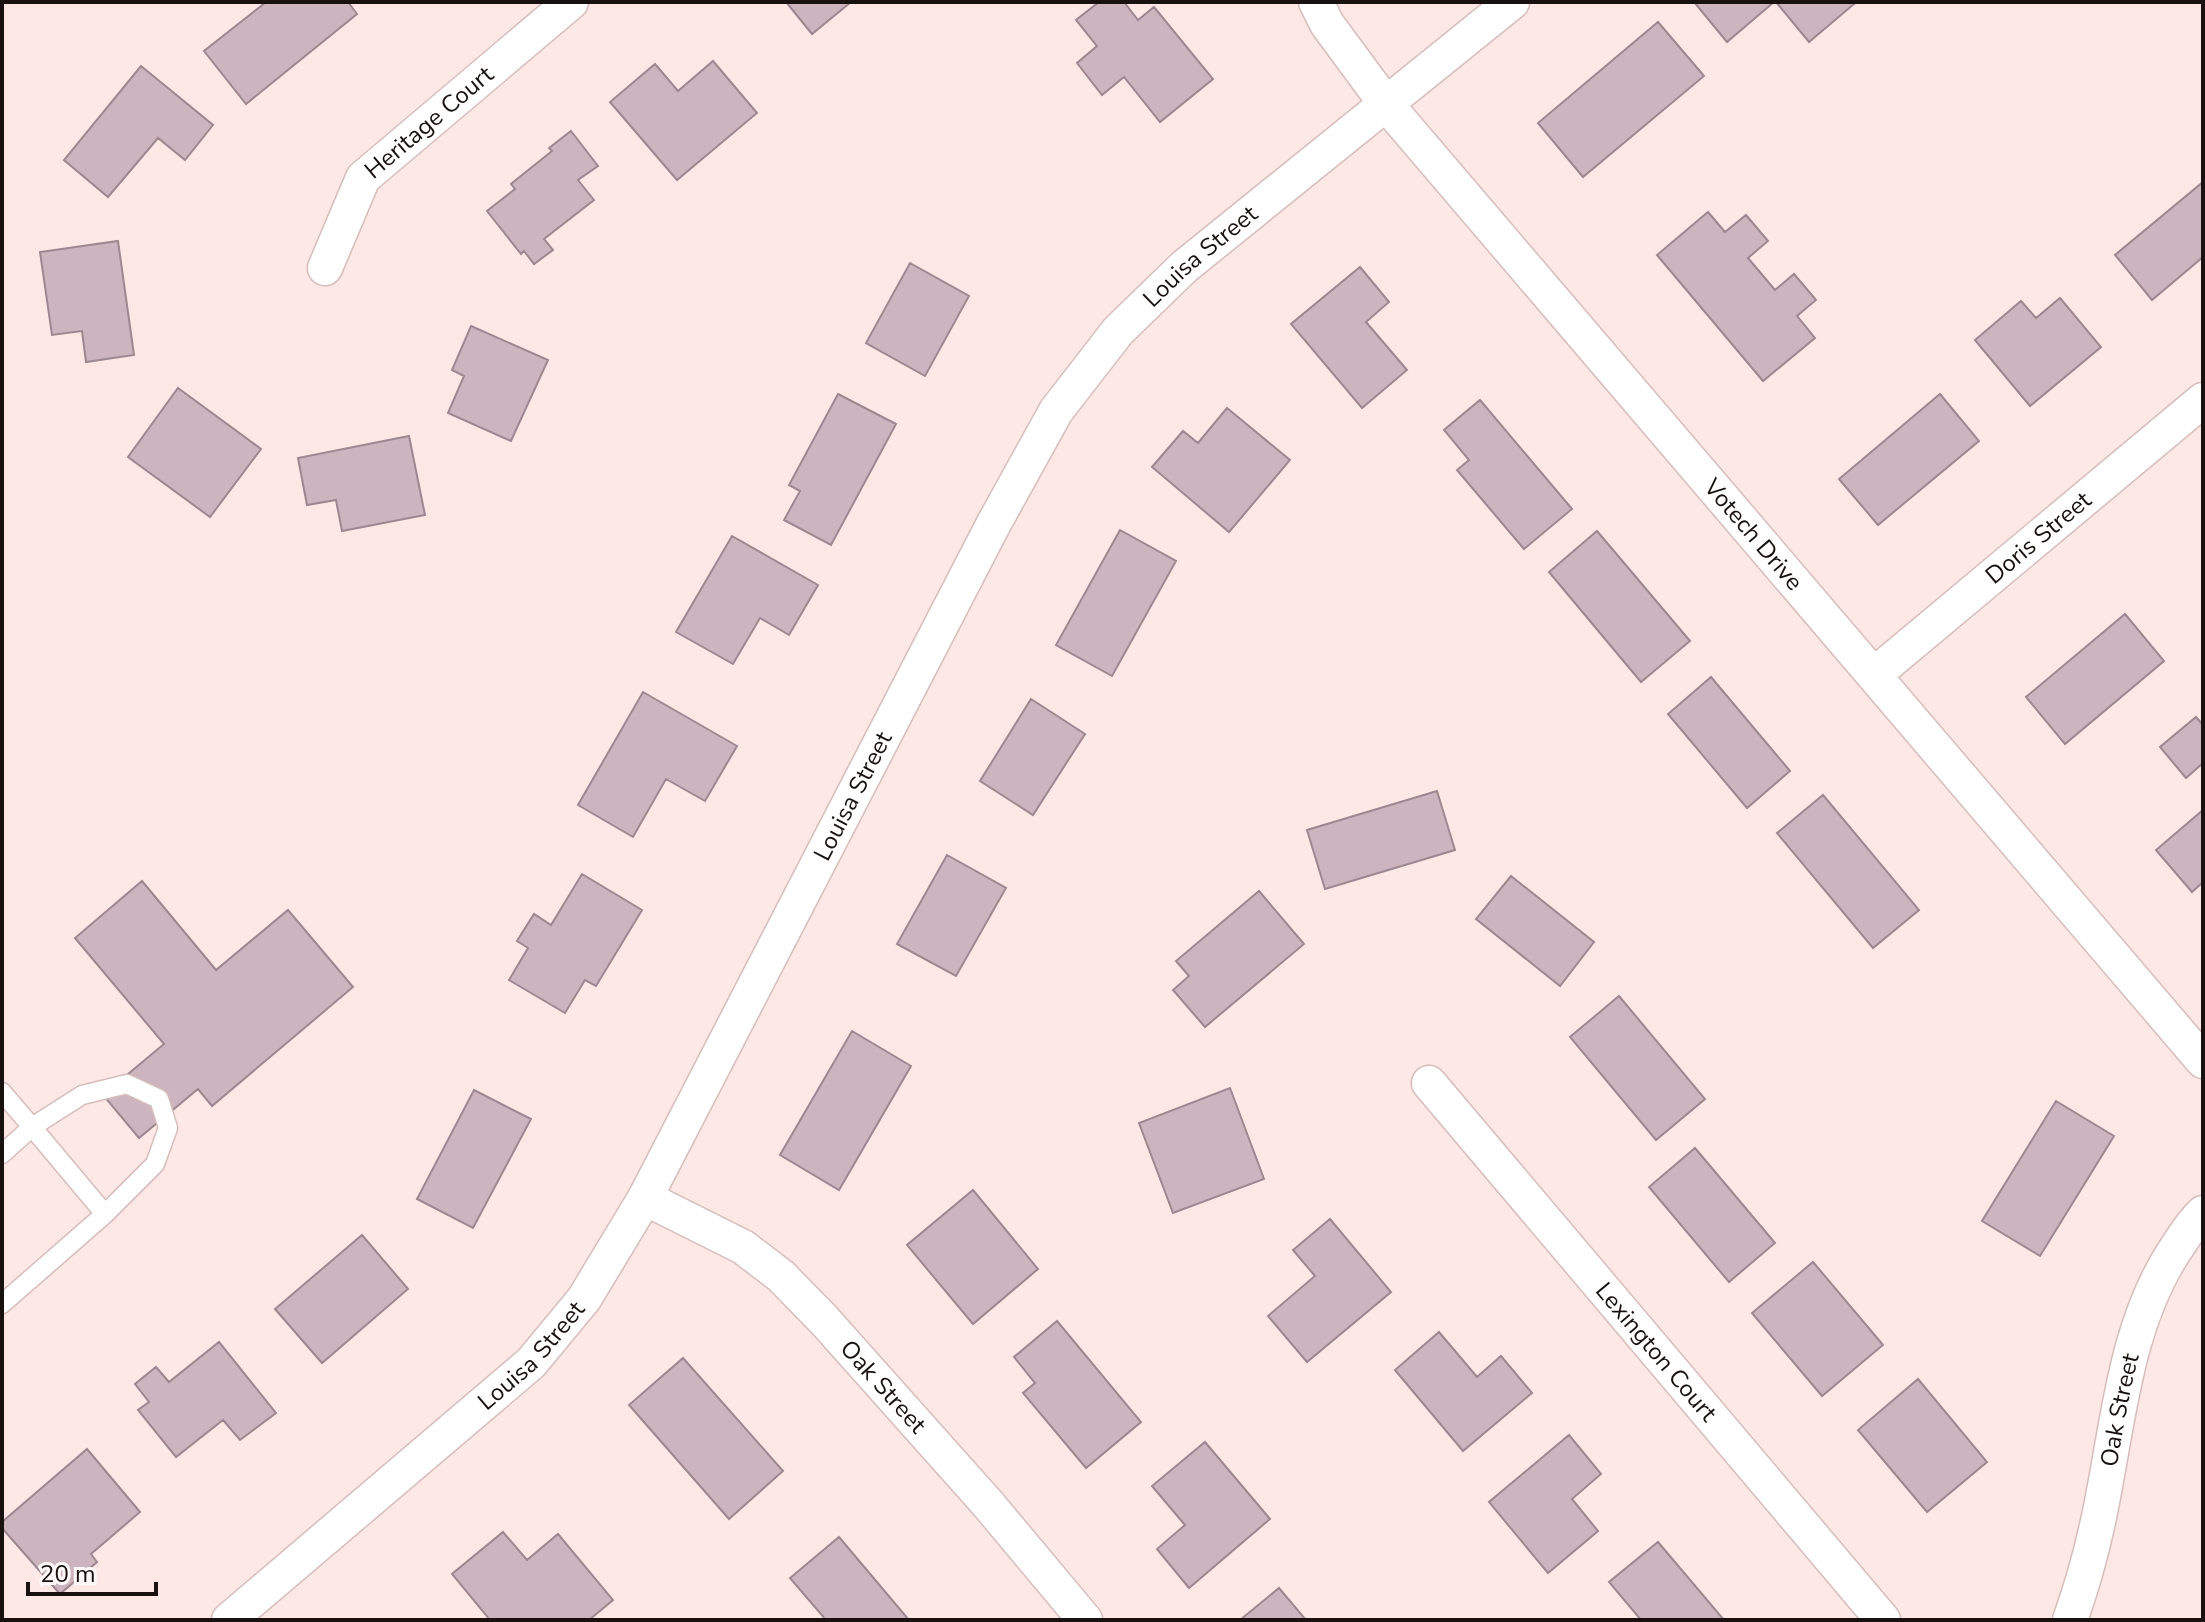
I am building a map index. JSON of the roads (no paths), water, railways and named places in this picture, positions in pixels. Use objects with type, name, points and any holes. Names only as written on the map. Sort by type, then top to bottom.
[{"type":"street","name":"Heritage Court","points":[[325,268],[363,178],[571,2]]},
{"type":"street","name":"Votech Drive","points":[[1316,2],[1327,24],[1386,104],[2203,1061]]},
{"type":"street","name":"Louisa Street","points":[[229,1620],[531,1363],[584,1299],[645,1198],[993,525],[1056,411],[1118,331],[1184,267],[1512,2]]},
{"type":"street","name":"Doris Street","points":[[1874,675],[2203,400]]},
{"type":"street","name":"Lexington Court","points":[[1429,1083],[1883,1620]]},
{"type":"street","name":"Oak Street","points":[[645,1198],[743,1247],[781,1276],[988,1504],[1085,1620]]},
{"type":"street","name":"Oak Street","points":[[2070,1620],[2097,1527],[2123,1388],[2140,1324],[2163,1267],[2203,1213]]},
{"type":"lane","points":[[2,1154],[32,1127],[82,1095],[127,1084],[159,1099],[168,1128],[155,1164],[105,1214],[2,1304]]},
{"type":"lane","points":[[2,1092],[105,1214]]}]
